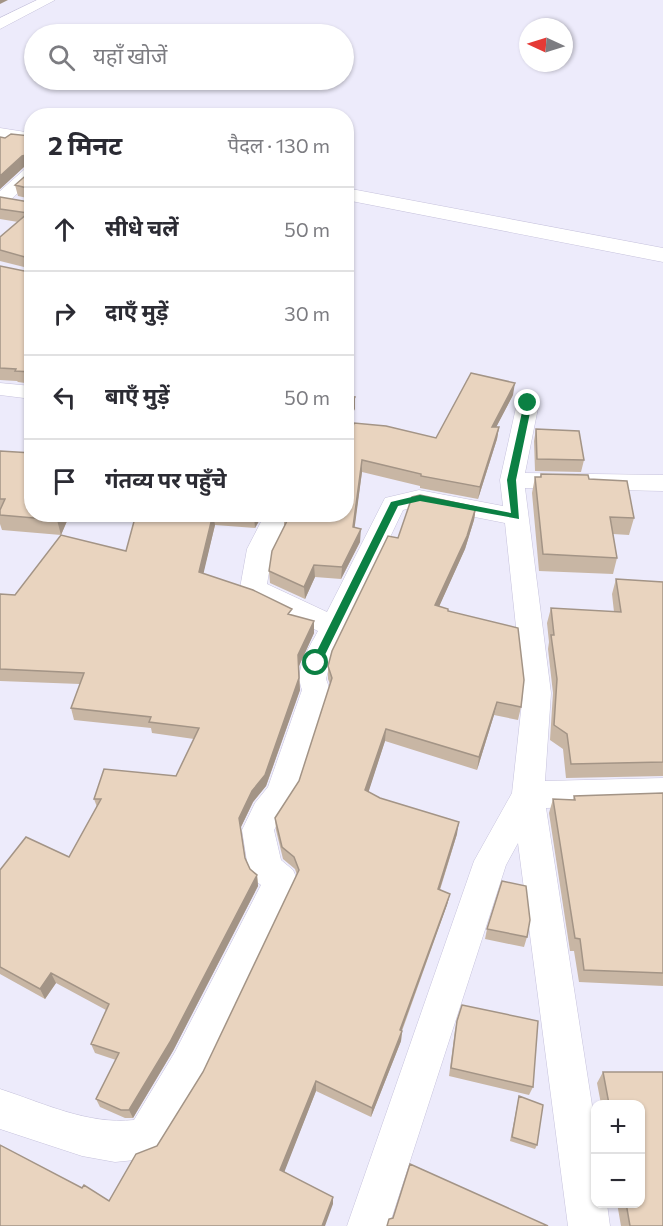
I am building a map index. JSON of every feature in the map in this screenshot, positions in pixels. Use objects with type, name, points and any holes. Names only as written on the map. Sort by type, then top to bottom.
[{"type":"main road","points":[[0,12],[26,0]]},
{"type":"main road","points":[[0,24],[48,0]]},
{"type":"main road","points":[[0,134],[24,138]]},
{"type":"main road","points":[[354,195],[663,255]]},
{"type":"street","points":[[0,200],[24,178]]},
{"type":"street","points":[[0,200],[21,204]]},
{"type":"street","points":[[0,389],[24,392]]},
{"type":"street","points":[[528,403],[512,480],[537,693],[528,795],[589,1226]]},
{"type":"street","points":[[512,480],[663,483]]},
{"type":"street","points":[[0,1109],[82,1136],[115,1142],[145,1139],[189,1066],[281,881],[265,868],[258,830],[266,813],[281,793],[316,690],[312,679],[316,663],[394,504],[420,498],[516,517]]},
{"type":"street","points":[[274,522],[260,549],[253,588],[333,627]]},
{"type":"street","points":[[528,795],[663,791]]},
{"type":"street","points":[[368,1226],[491,861],[528,795]]},
{"type":"building","points":[[11,134],[24,135],[24,156],[0,176],[0,137],[5,138]]},
{"type":"building","points":[[24,177],[24,187],[15,185]]},
{"type":"building","points":[[0,197],[24,201],[24,212],[0,209]]},
{"type":"building","points":[[24,216],[24,257],[0,250],[0,237]]},
{"type":"building","points":[[0,266],[24,271],[24,372],[0,368]]},
{"type":"building","points":[[471,373],[515,383],[492,427],[499,427],[480,487],[421,476],[421,474],[362,460],[354,520],[354,423],[386,426],[436,438]]},
{"type":"building","points":[[536,429],[579,431],[584,460],[537,459]]},
{"type":"building","points":[[0,451],[24,452],[24,517],[0,515],[5,499],[0,499]]},
{"type":"building","points":[[541,474],[588,475],[589,479],[627,481],[634,518],[610,517],[617,558],[543,554],[535,477],[541,477]]},
{"type":"building","points":[[420,495],[476,507],[467,536],[435,605],[448,609],[448,611],[518,628],[524,680],[521,707],[497,702],[479,757],[386,729],[365,790],[380,798],[459,822],[438,889],[450,894],[400,1030],[402,1031],[372,1108],[316,1081],[280,1170],[333,1197],[322,1226],[0,1226],[0,1145],[82,1188],[84,1185],[109,1201],[136,1154],[157,1146],[203,1072],[299,870],[294,857],[282,847],[275,818],[299,781],[332,678],[328,666],[332,651],[388,536],[398,538],[412,497]]},
{"type":"building","points":[[134,522],[211,522],[199,572],[253,590],[292,609],[288,614],[314,621],[298,655],[299,678],[265,775],[252,791],[239,818],[245,858],[250,869],[257,875],[170,1042],[129,1110],[121,1110],[96,1099],[119,1053],[91,1044],[109,1004],[51,973],[40,989],[0,967],[0,870],[26,837],[69,857],[101,799],[94,799],[104,769],[176,776],[199,728],[149,722],[151,717],[71,708],[84,673],[0,669],[0,594],[15,595],[61,535],[126,551]]},
{"type":"building","points":[[286,522],[354,522],[353,527],[361,529],[342,567],[314,565],[304,587],[269,571],[272,551]]},
{"type":"building","points":[[616,579],[663,582],[663,762],[571,764],[567,734],[554,725],[557,679],[551,635],[554,635],[551,608],[621,612]]},
{"type":"building","points":[[663,793],[663,973],[584,970],[580,939],[575,938],[553,799],[575,800],[574,796]]},
{"type":"building","points":[[502,881],[526,886],[530,920],[527,937],[487,929]]},
{"type":"building","points":[[462,1005],[538,1021],[533,1087],[451,1068],[457,1021]]},
{"type":"building","points":[[603,1072],[663,1072],[663,1226],[630,1226],[627,1208],[645,1208],[645,1100],[608,1100]]},
{"type":"building","points":[[519,1096],[543,1105],[537,1145],[512,1137]]},
{"type":"building","points":[[410,1164],[548,1226],[387,1226],[389,1219],[393,1218]]},
{"type":"route","points":[[316,663],[394,504],[420,498],[485,513],[516,517],[512,480],[528,403]]}]
